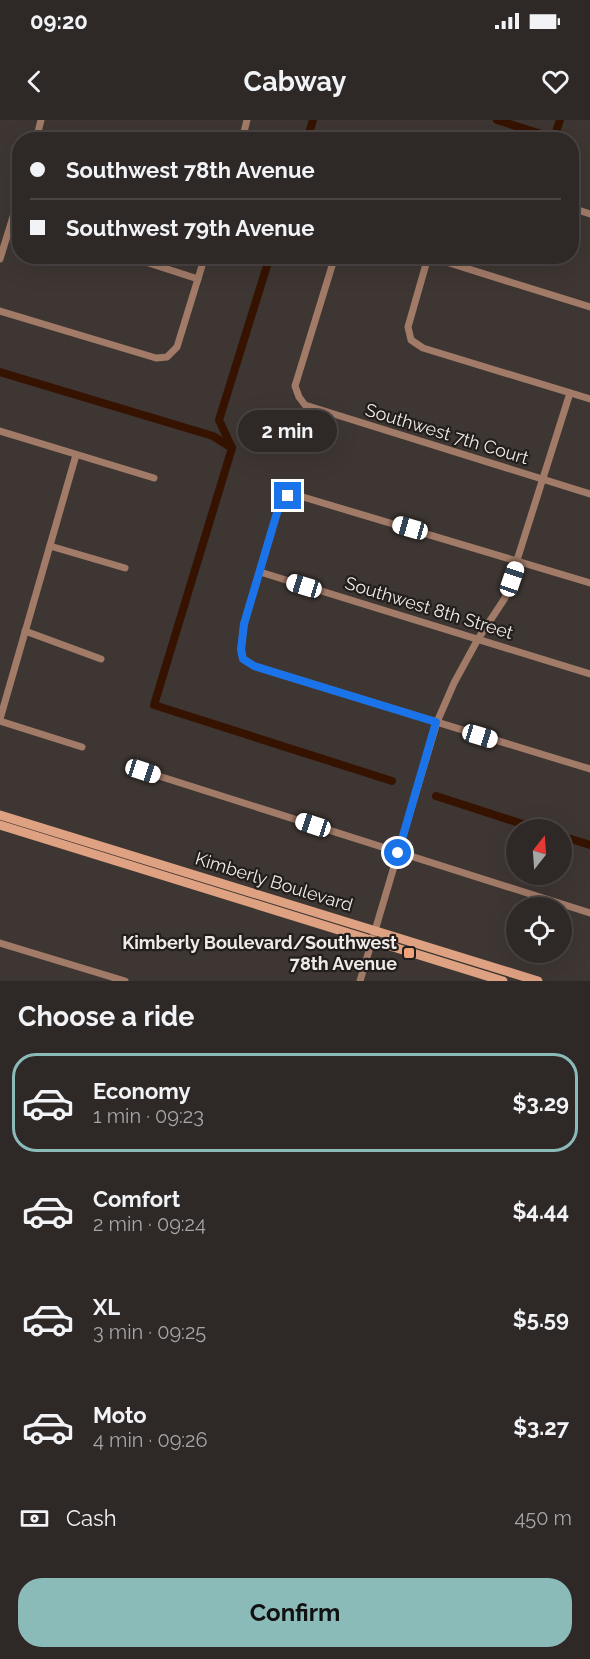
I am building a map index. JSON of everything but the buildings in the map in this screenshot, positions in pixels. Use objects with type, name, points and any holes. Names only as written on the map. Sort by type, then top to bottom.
[{"type":"street","points":[[0,260],[12,232]]},
{"type":"street","points":[[152,264],[198,279]]},
{"type":"street","points":[[0,311],[156,358],[167,357],[177,347],[203,264]]},
{"type":"street","name":"Southwest 7th Court","points":[[333,264],[296,386],[298,398],[305,405],[590,494]]},
{"type":"street","points":[[425,264],[408,327],[411,340],[423,348],[590,399]]},
{"type":"street","points":[[450,264],[590,307]]},
{"type":"street","points":[[360,981],[436,722],[478,639],[505,598],[570,393]]},
{"type":"street","points":[[0,430],[154,478]]},
{"type":"street","points":[[76,455],[0,721],[82,747]]},
{"type":"street","points":[[590,583],[303,497],[288,496],[279,506],[244,624],[241,650],[243,659],[254,666],[590,769]]},
{"type":"street","points":[[50,546],[125,568]]},
{"type":"street","name":"Southwest 8th Street","points":[[260,572],[590,674]]},
{"type":"street","points":[[26,631],[101,659]]},
{"type":"street","points":[[143,771],[590,913]]},
{"type":"street","name":"Kimberly Boulevard","points":[[0,815],[488,971],[538,981]]},
{"type":"street","name":"Kimberly Boulevard","points":[[0,825],[373,935]]},
{"type":"street","points":[[0,943],[125,981]]},
{"type":"street","name":"Kimberly Boulevard","points":[[488,971],[503,981]]},
{"type":"waterway","points":[[309,132],[313,120]]},
{"type":"waterway","points":[[497,120],[535,132]]},
{"type":"waterway","points":[[556,132],[560,120]]},
{"type":"waterway","points":[[268,264],[219,420],[232,448],[154,705],[392,781]]},
{"type":"waterway","points":[[0,372],[213,436],[232,448]]},
{"type":"waterway","points":[[436,796],[507,819]]},
{"type":"waterway","points":[[572,839],[590,845]]},
{"type":"place","name":"Kimberly Boulevard/Southwest 78th Avenue","points":[[409,953]]},
{"type":"route","points":[[288,496],[279,506],[244,624],[241,650],[243,659],[254,666],[436,722],[398,853]]}]
